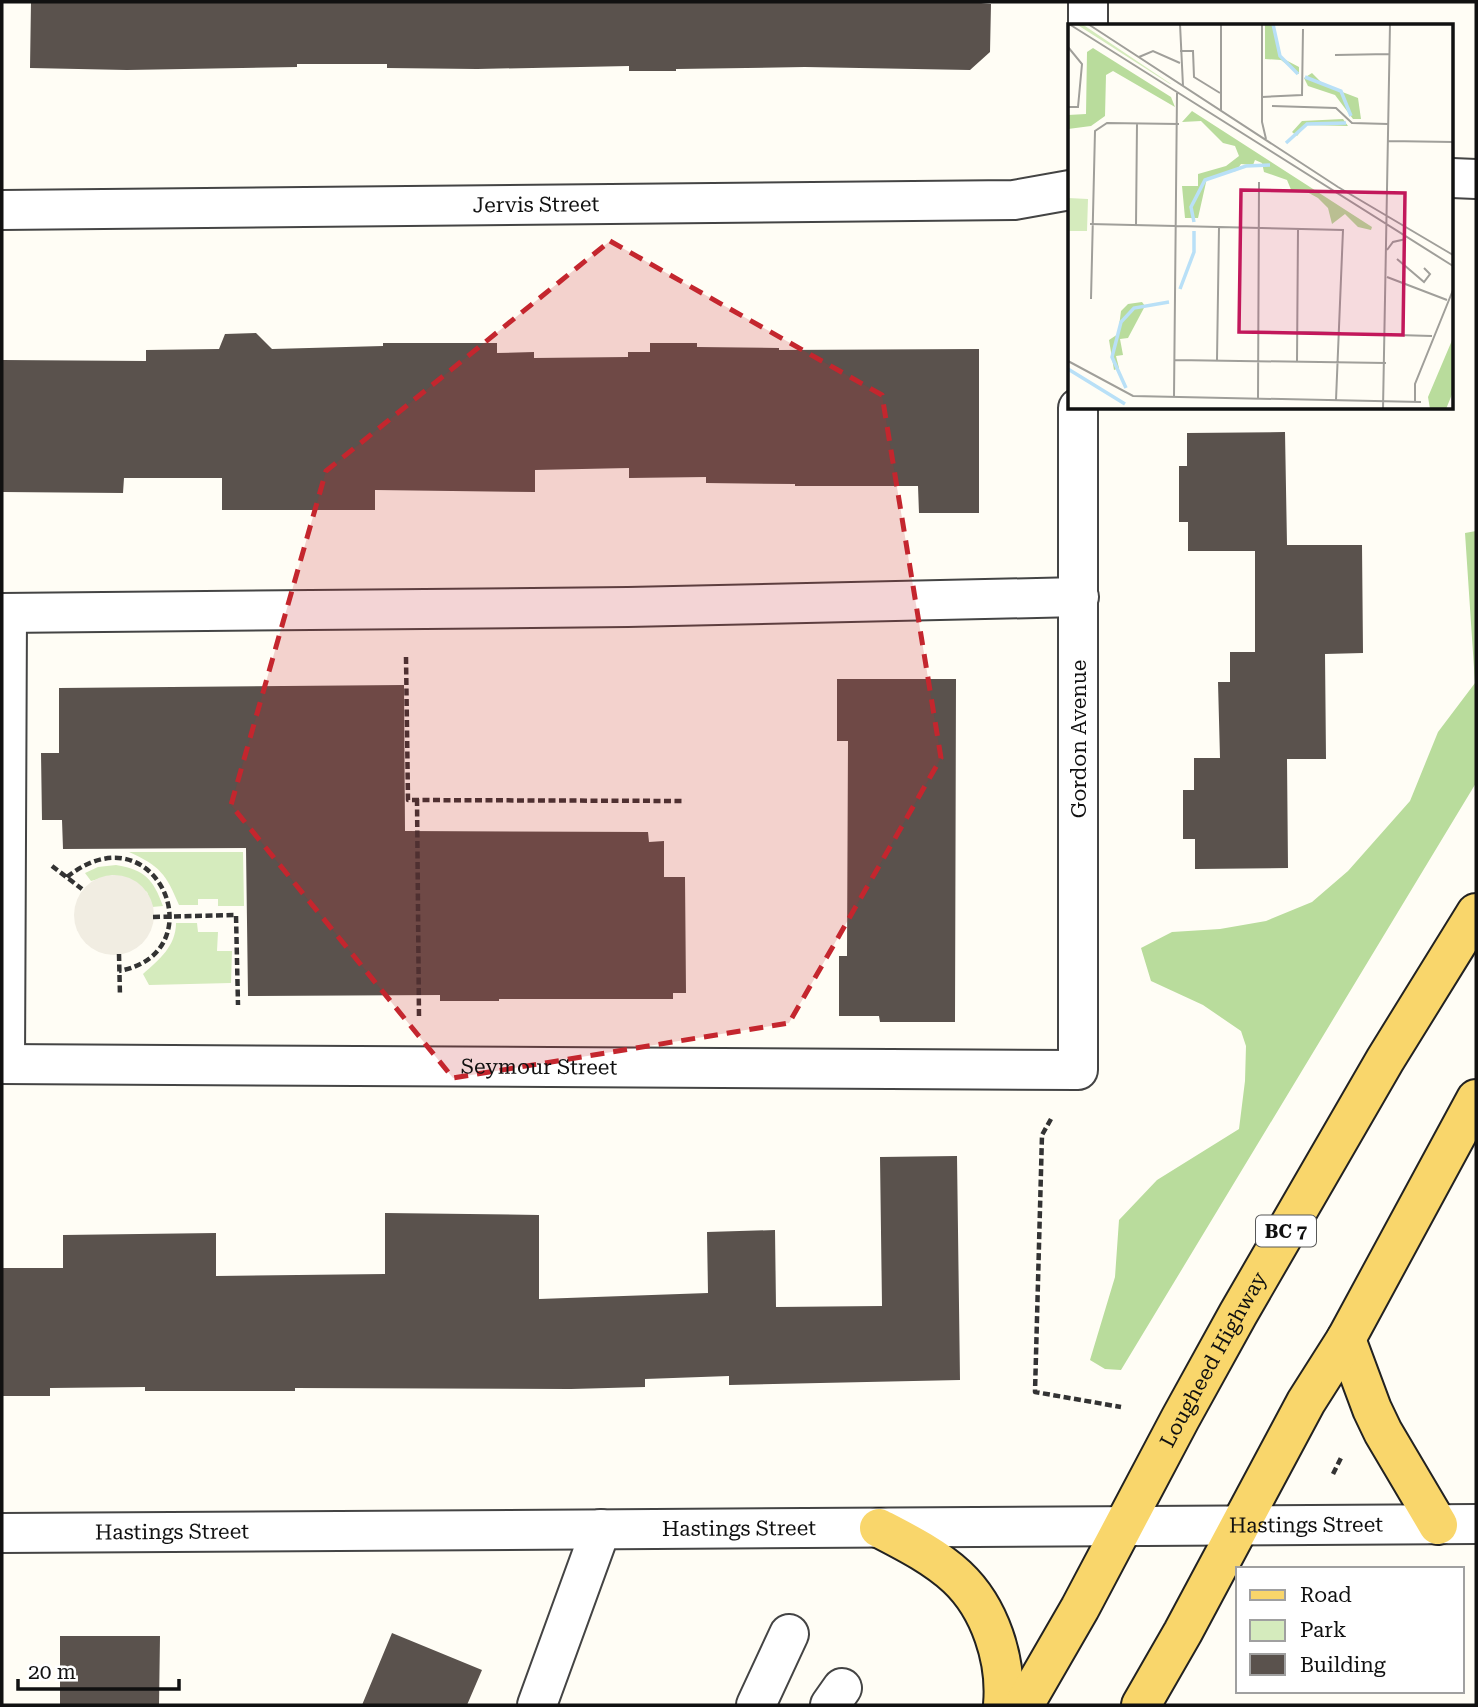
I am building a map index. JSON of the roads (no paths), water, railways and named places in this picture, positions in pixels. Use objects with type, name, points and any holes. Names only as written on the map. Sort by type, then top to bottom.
[{"type":"main road","name":"Lougheed Highway","points":[[1024,1705],[1080,1608],[1180,1419],[1371,1084],[1476,913]]},
{"type":"main road","points":[[1141,1705],[1306,1402],[1346,1339],[1476,1099]]},
{"type":"main road","points":[[1346,1339],[1383,1432],[1438,1525]]},
{"type":"main road","points":[[880,1528],[945,1567],[970,1591],[985,1615],[996,1642],[1001,1660],[1003,1705]]},
{"type":"street","points":[[1088,2],[1088,24]]},
{"type":"street","points":[[1454,178],[1476,178]]},
{"type":"street","name":"Jervis Street","points":[[2,210],[1014,200],[1068,190]]},
{"type":"street","name":"Gordon Avenue","points":[[1078,410],[1078,1070]]},
{"type":"street","points":[[3,1064],[4,613],[406,610],[1079,597]]},
{"type":"street","name":"Seymour Street","points":[[3,1064],[1078,1070]]},
{"type":"street","name":"Hastings Street","points":[[2,1533],[1476,1524]]},
{"type":"street","points":[[537,1705],[601,1529]]},
{"type":"street","points":[[756,1705],[789,1633]]}]
